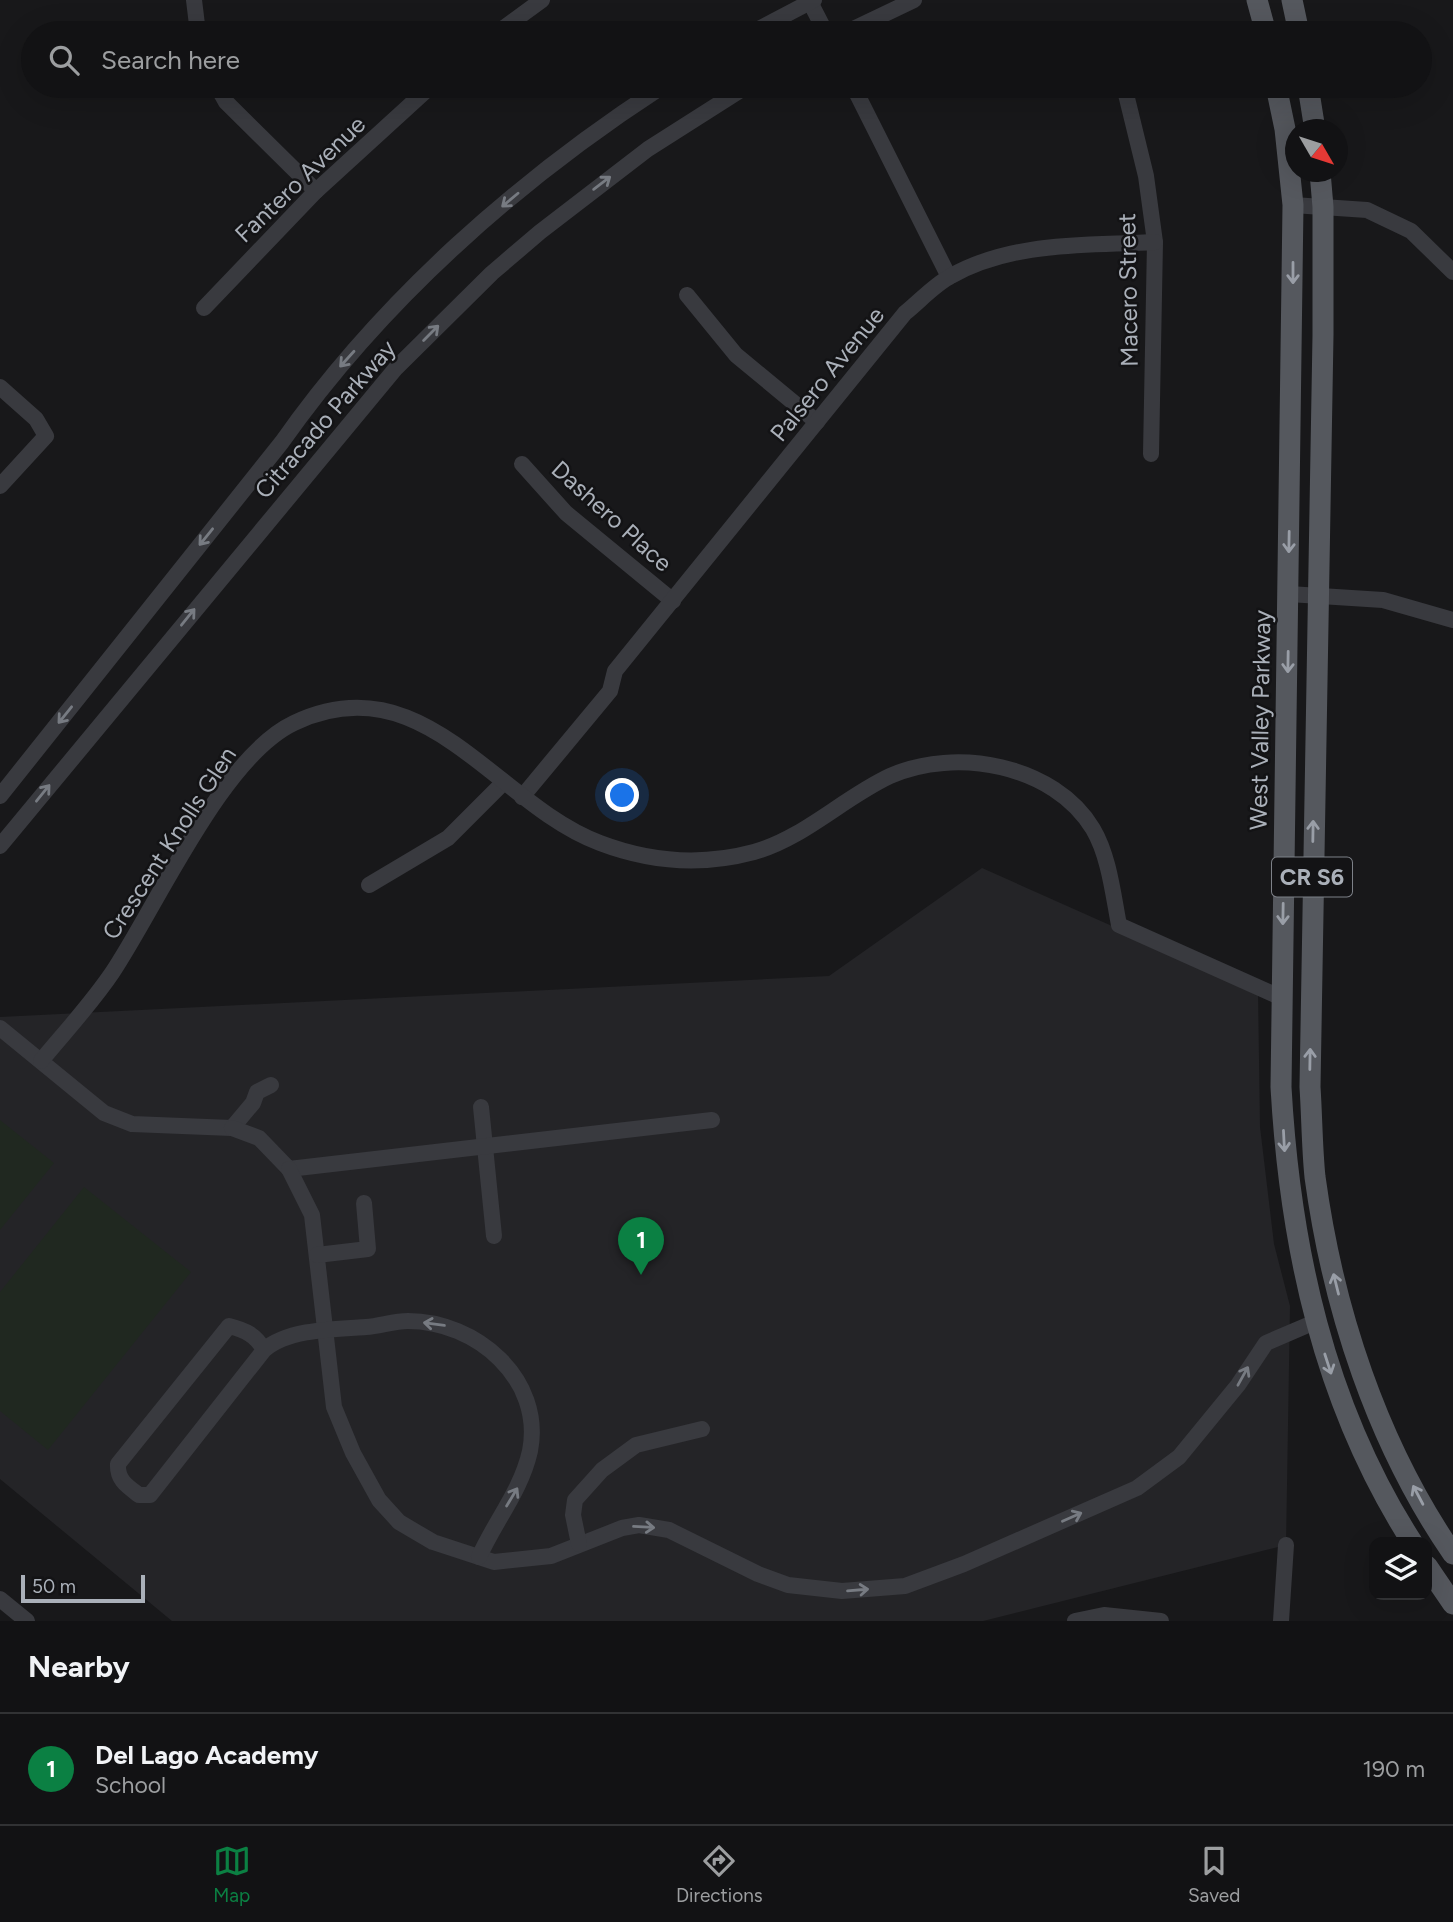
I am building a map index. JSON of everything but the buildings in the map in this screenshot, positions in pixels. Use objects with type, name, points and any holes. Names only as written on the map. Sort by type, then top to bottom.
[{"type":"main road","points":[[1258,0],[1263,21]]},
{"type":"main road","points":[[1292,0],[1296,21]]},
{"type":"main road","name":"West Valley Parkway","points":[[1278,98],[1285,130],[1293,205],[1281,1087],[1285,1165],[1298,1255],[1336,1389],[1367,1461],[1409,1537]]},
{"type":"main road","points":[[1310,98],[1313,119]]},
{"type":"main road","name":"CR S6","points":[[1321,182],[1323,207],[1310,1087],[1315,1175],[1325,1241],[1361,1368],[1384,1428],[1422,1503],[1453,1554]]},
{"type":"main road","points":[[1432,1573],[1453,1604]]},
{"type":"street","points":[[194,0],[197,21]]},
{"type":"street","points":[[513,21],[542,0]]},
{"type":"street","points":[[870,21],[914,0]]},
{"type":"street","points":[[774,21],[811,1],[821,21]]},
{"type":"street","points":[[224,98],[316,191]]},
{"type":"street","name":"Fantero Avenue","points":[[204,308],[316,191],[418,98]]},
{"type":"street","name":"Citracado Parkway","points":[[0,796],[282,442],[316,394],[389,313],[484,222],[537,177],[646,98]]},
{"type":"street","name":"Citracado Parkway","points":[[0,846],[318,458],[436,327],[492,273],[595,189],[648,149],[728,98]]},
{"type":"street","points":[[859,98],[949,276]]},
{"type":"street","name":"Macero Street","points":[[1127,98],[1146,176],[1155,242],[1152,454]]},
{"type":"street","points":[[1293,205],[1367,210],[1411,231],[1453,272]]},
{"type":"street","name":"Palsero Avenue","points":[[522,797],[610,691],[615,671],[905,313],[949,276],[999,254],[1021,250],[1155,242]]},
{"type":"street","points":[[687,295],[736,355],[817,422]]},
{"type":"street","points":[[0,387],[36,419],[46,436],[0,486]]},
{"type":"street","name":"Dashero Place","points":[[522,464],[566,513],[673,601]]},
{"type":"street","points":[[1289,594],[1383,600],[1453,620]]},
{"type":"street","name":"Crescent Knolls Glen","points":[[41,1062],[111,974],[230,782],[253,753],[277,733],[306,719],[342,710],[391,712],[440,731],[552,820],[600,843],[662,860],[696,861],[756,851],[788,839],[857,795],[911,769],[933,763],[982,763],[1003,767],[1049,787],[1087,820],[1101,845],[1119,925],[1282,998]]},
{"type":"street","points":[[369,885],[448,838],[504,782]]},
{"type":"street","points":[[0,1028],[104,1113],[132,1124],[232,1128],[259,1138],[289,1169],[312,1214],[334,1407],[353,1453],[379,1500],[400,1522],[433,1542],[494,1562],[551,1556],[639,1525],[669,1530],[758,1574],[788,1585],[842,1591],[905,1586],[964,1564],[1137,1488],[1179,1457],[1238,1385],[1266,1343],[1315,1322]]},
{"type":"street","points":[[232,1128],[253,1103],[257,1092],[271,1085]]},
{"type":"street","points":[[481,1107],[494,1236]]},
{"type":"street","points":[[289,1169],[712,1120]]},
{"type":"street","points":[[317,1255],[368,1249],[364,1203]]},
{"type":"street","points":[[264,1350],[258,1339],[242,1329],[229,1326],[219,1334],[118,1464],[117,1472],[123,1482],[139,1495],[150,1495],[273,1342],[325,1330],[408,1321],[448,1326],[482,1341],[516,1377],[530,1415],[530,1449],[520,1485],[479,1557]]},
{"type":"street","points":[[579,1544],[572,1516],[575,1500],[602,1470],[636,1445],[702,1429]]},
{"type":"street","points":[[1281,1621],[1286,1545]]},
{"type":"street","points":[[0,1599],[27,1621]]},
{"type":"street","points":[[1075,1621],[1104,1615],[1161,1621]]},
{"type":"shaded area","points":[[982,868],[1258,991],[1260,1127],[1274,1244],[1290,1306],[1286,1545],[983,1621],[172,1621],[0,1479],[0,1017],[829,976]]},
{"type":"shaded area","points":[[0,1120],[54,1163],[0,1230]]},
{"type":"shaded area","points":[[84,1187],[191,1272],[48,1450],[0,1411],[0,1292]]},
{"type":"place","name":"Del Lago Academy","points":[[641,1275]]}]
